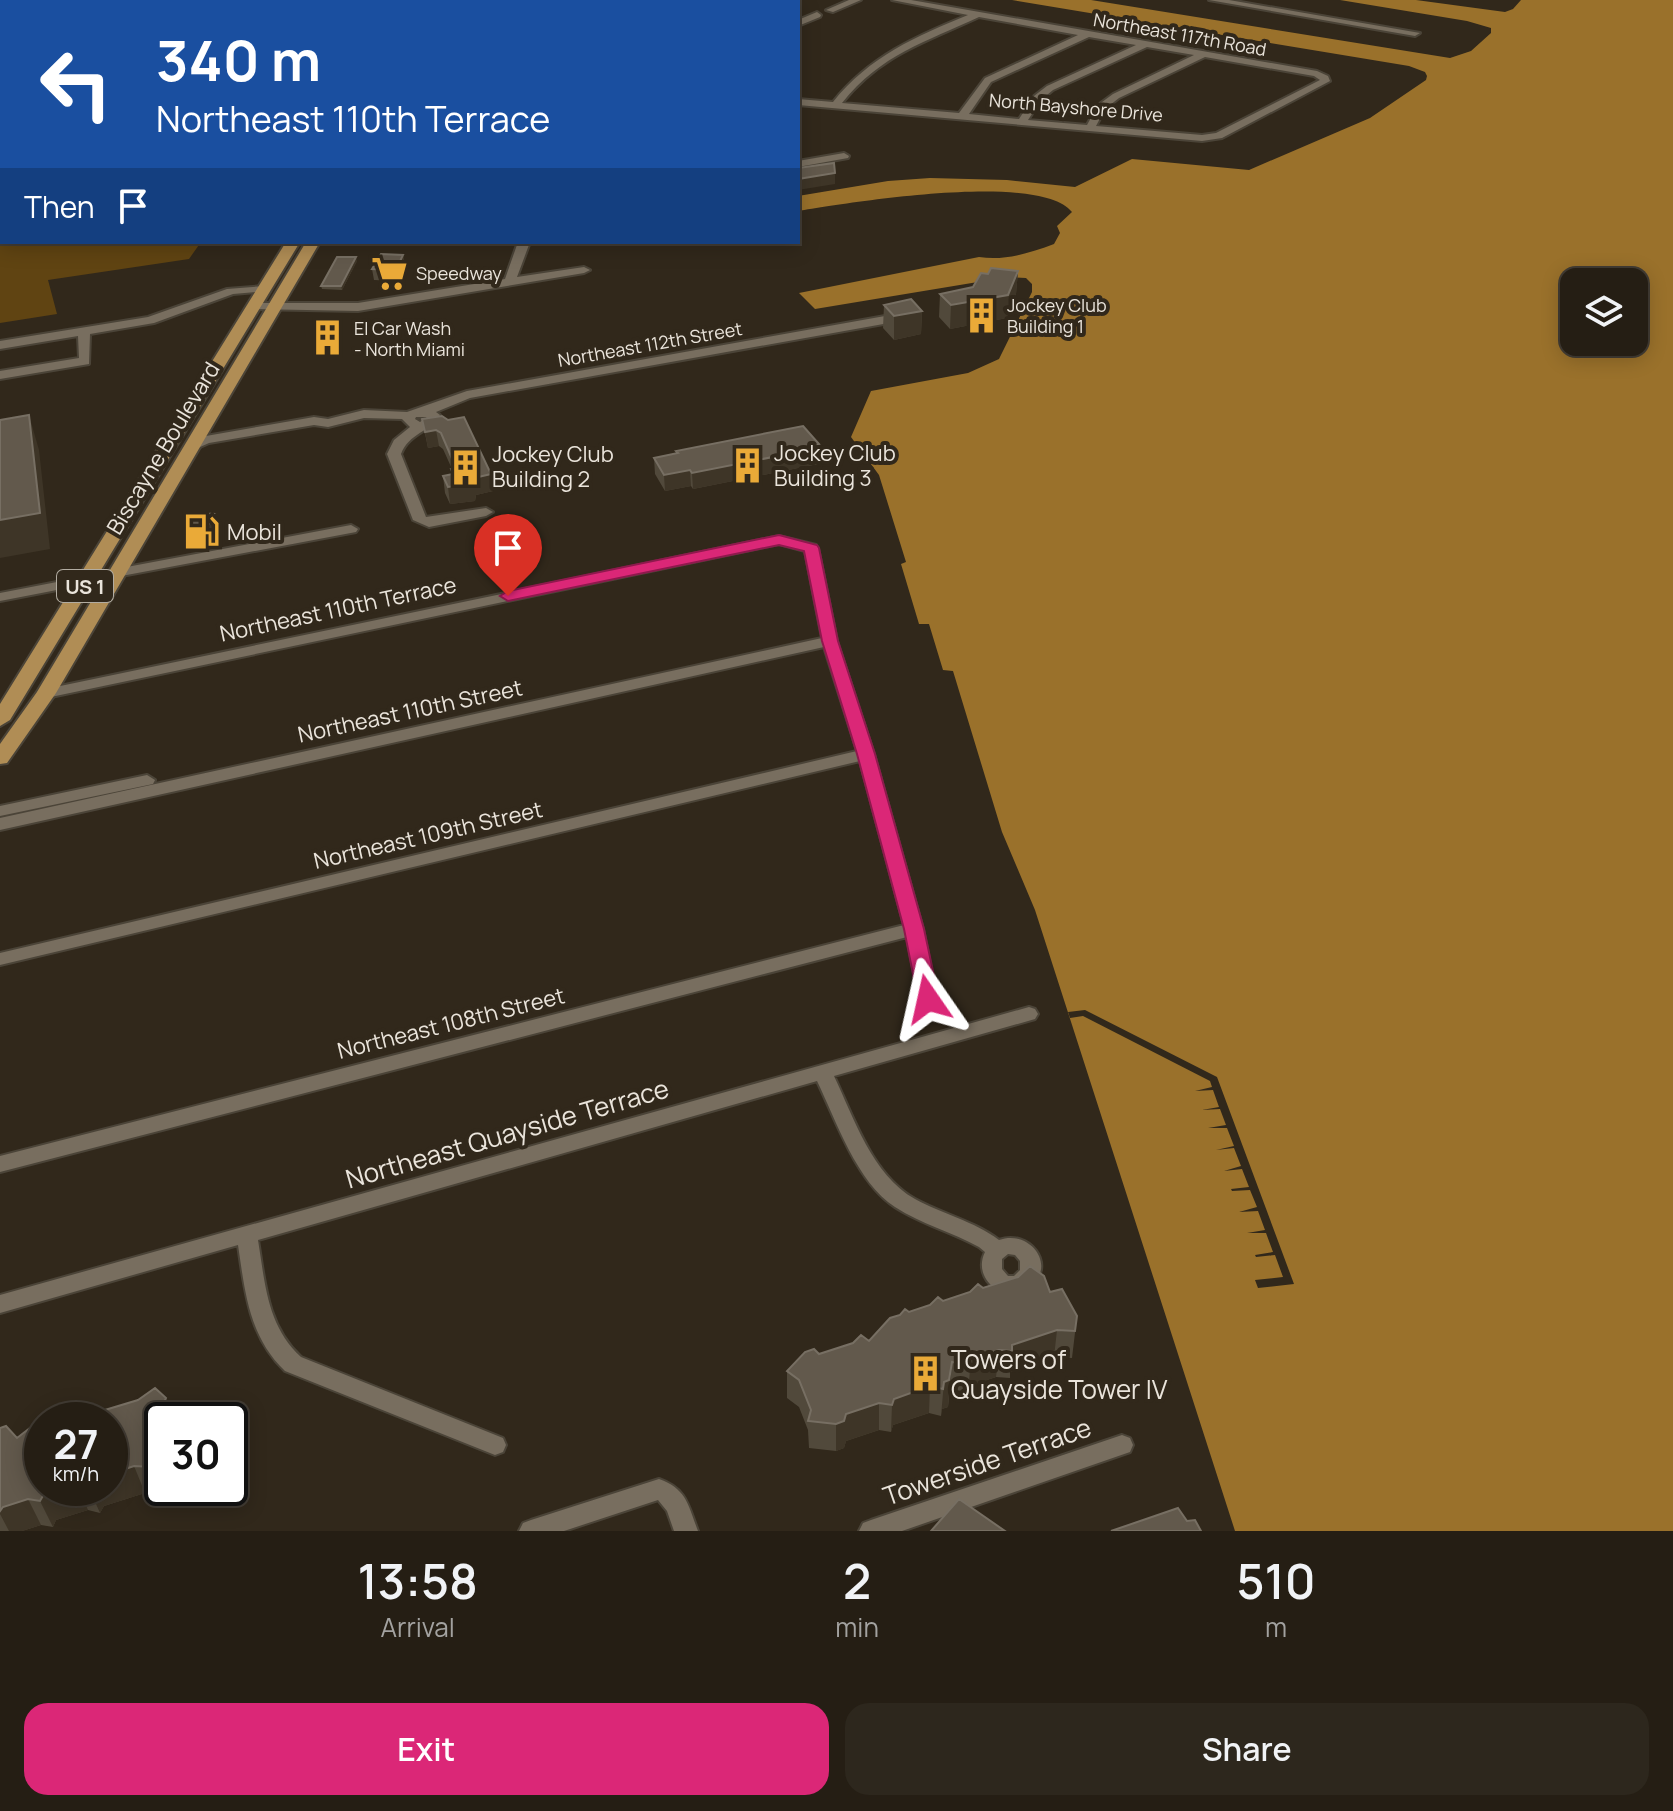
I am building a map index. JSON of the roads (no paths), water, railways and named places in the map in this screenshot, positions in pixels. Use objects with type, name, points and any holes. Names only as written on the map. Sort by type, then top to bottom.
[{"type":"main road","name":"Biscayne Boulevard","points":[[0,720],[6,704],[88,580],[292,244]]},
{"type":"main road","name":"Biscayne Boulevard","points":[[0,758],[46,693],[312,244]]},
{"type":"street","points":[[830,10],[857,0]]},
{"type":"street","name":"Northeast 117th Road","points":[[896,0],[1317,74]]},
{"type":"street","points":[[1213,0],[1415,33]]},
{"type":"street","points":[[800,11],[817,15],[800,22]]},
{"type":"street","points":[[835,106],[861,74],[882,57],[908,42],[977,15]]},
{"type":"street","points":[[962,117],[988,80],[1088,34]]},
{"type":"street","points":[[1022,122],[1037,98],[1050,88],[1146,43]]},
{"type":"street","points":[[1090,128],[1101,107],[1116,96],[1204,54]]},
{"type":"street","name":"North Bayshore Drive","points":[[800,102],[1202,138],[1218,136],[1325,81],[1317,74]]},
{"type":"street","points":[[800,164],[844,156]]},
{"type":"street","points":[[510,282],[523,244]]},
{"type":"street","points":[[254,306],[358,307],[584,270]]},
{"type":"street","points":[[0,345],[150,320],[231,291],[265,289]]},
{"type":"street","name":"Northeast 112th Street","points":[[412,420],[434,419],[432,413],[424,412],[467,395],[885,320]]},
{"type":"street","points":[[0,375],[85,361],[84,332]]},
{"type":"street","points":[[167,451],[191,447],[204,449],[286,430],[319,430],[328,423],[364,414],[412,420],[396,445],[394,454],[420,520],[486,512]]},
{"type":"street","points":[[116,573],[351,529]]},
{"type":"street","name":"Northeast 110th Terrace","points":[[46,693],[779,540],[811,548],[829,636]]},
{"type":"street","points":[[0,597],[88,580]]},
{"type":"street","points":[[829,636],[866,754],[914,929],[928,999]]},
{"type":"street","name":"Northeast 110th Street","points":[[0,811],[829,636]]},
{"type":"street","name":"Northeast 110th Street","points":[[0,824],[829,636]]},
{"type":"street","name":"Northeast 109th Street","points":[[0,959],[866,754]]},
{"type":"street","name":"Northeast 108th Street","points":[[0,1164],[914,929]]},
{"type":"street","name":"Northeast Quayside Terrace","points":[[0,1304],[1029,1014]]},
{"type":"street","points":[[822,1071],[879,1183],[897,1199],[985,1238],[998,1250]]},
{"type":"street","points":[[247,1234],[259,1306],[276,1351],[293,1364],[495,1445]]},
{"type":"street","name":"Towerside Terrace","points":[[871,1531],[1122,1445]]},
{"type":"street","points":[[531,1531],[659,1489],[667,1491],[674,1498],[686,1531]]},
{"type":"place","name":"Speedway","points":[[390,273]]},
{"type":"place","name":"Jockey Club Building 1","points":[[981,315]]},
{"type":"place","name":"El Car Wash - North Miami","points":[[328,338]]},
{"type":"place","name":"Jockey Club Building 3","points":[[748,466]]},
{"type":"place","name":"Jockey Club Building 2","points":[[466,467]]},
{"type":"place","name":"Mobil","points":[[201,532]]},
{"type":"place","name":"Towers of Quayside Tower IV","points":[[925,1374]]}]
